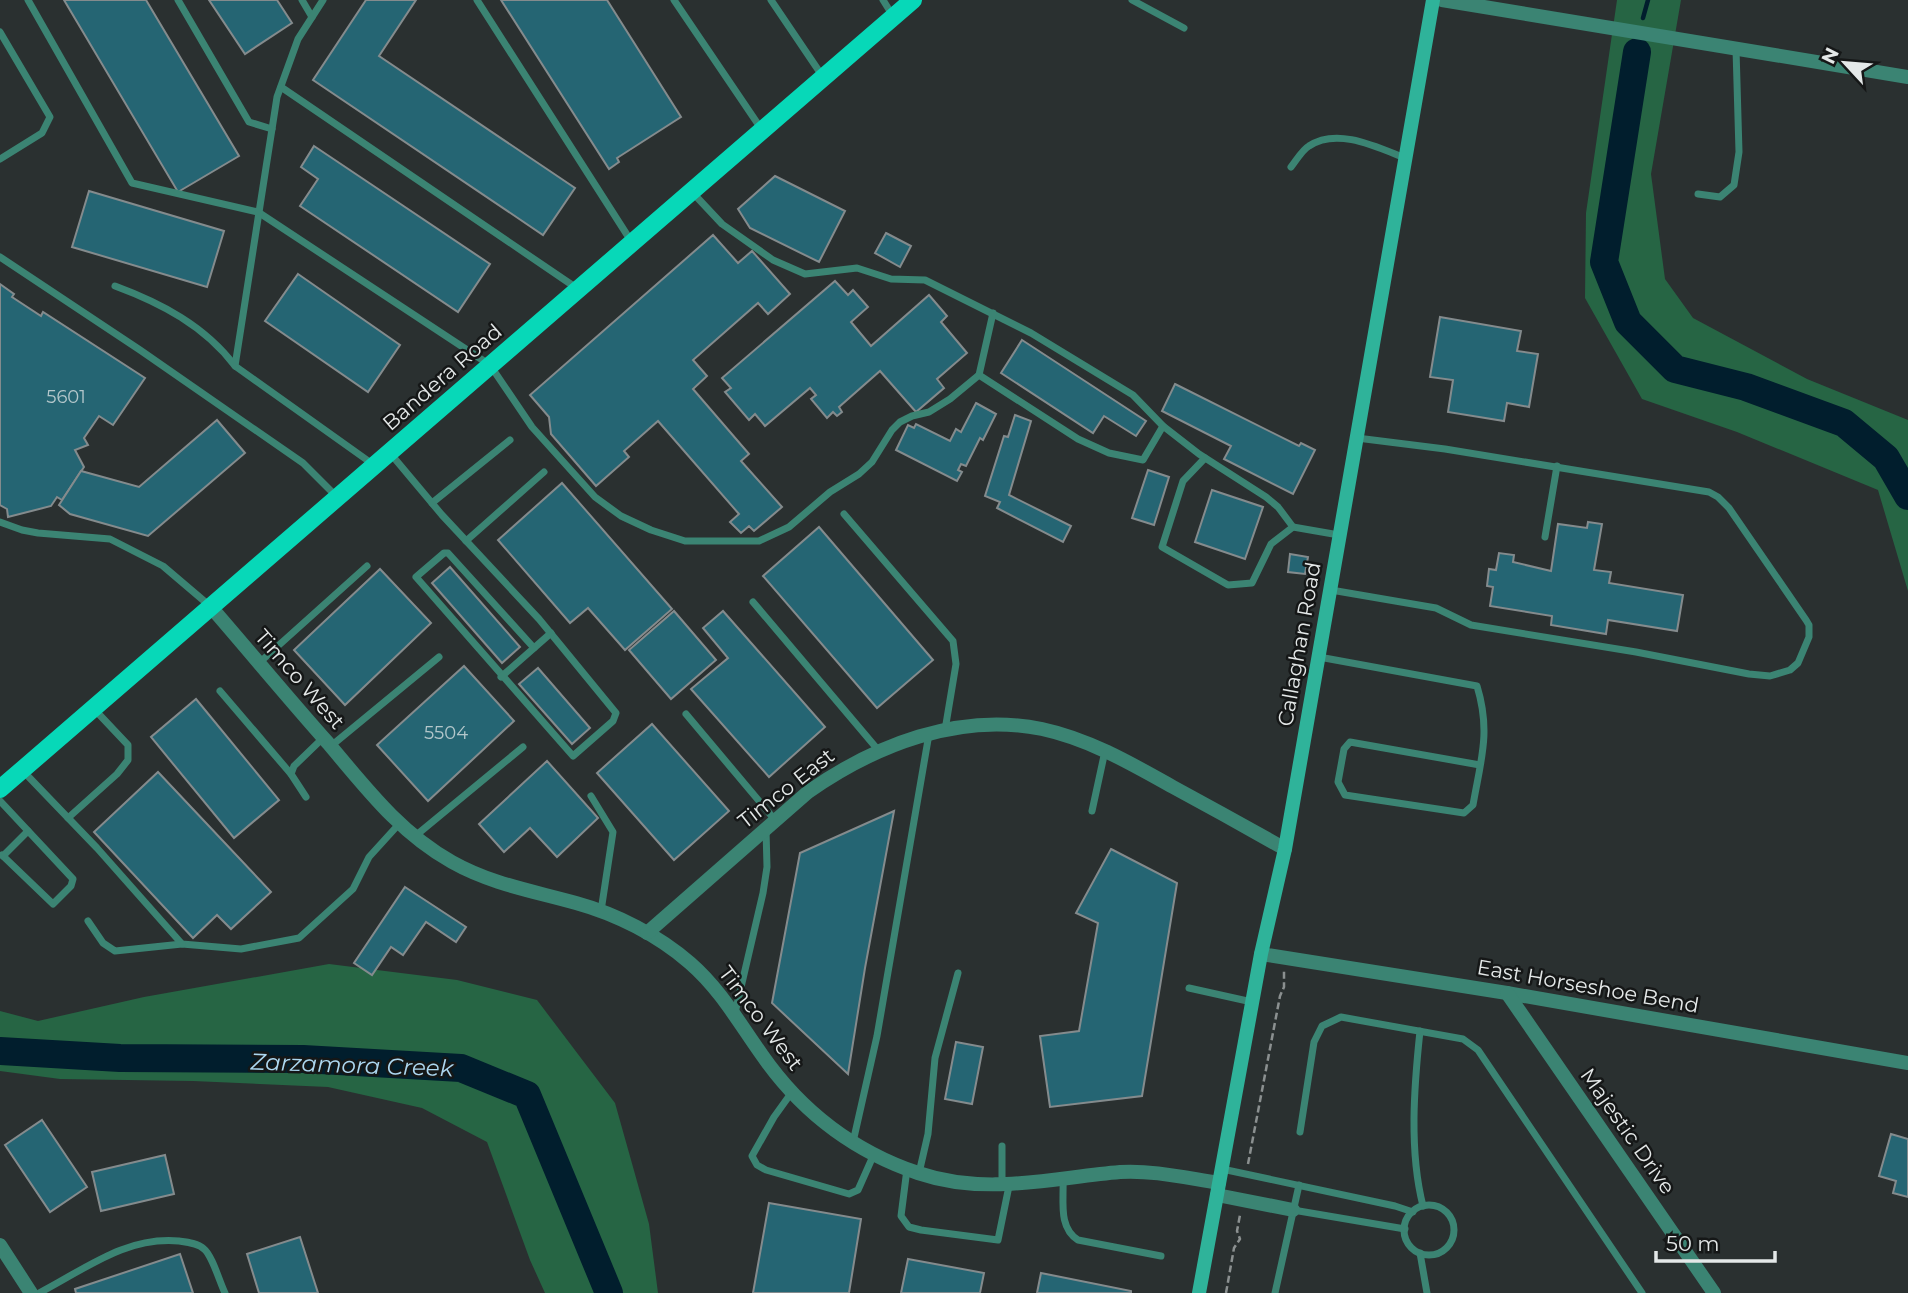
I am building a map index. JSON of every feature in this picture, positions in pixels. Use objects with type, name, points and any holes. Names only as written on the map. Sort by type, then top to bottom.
[{"type":"main road","name":"Bandera Road","points":[[0,789],[913,0]]},
{"type":"main road","name":"Callaghan Road","points":[[1199,1293],[1261,954],[1285,849],[1433,0]]},
{"type":"street","points":[[1442,0],[1908,77]]},
{"type":"street","name":"Timco West","points":[[211,607],[326,742],[399,824],[414,837],[436,853],[481,877],[579,903],[601,912],[647,933],[690,962],[711,982],[761,1054],[809,1111],[852,1143],[913,1171],[952,1182],[1005,1186],[1145,1172],[1219,1182],[1293,1210]]},
{"type":"street","name":"Timco East","points":[[647,933],[808,792],[835,773],[879,751],[929,734],[982,725],[1041,729],[1068,736],[1105,751],[1285,849]]},
{"type":"street","name":"East Horseshoe Bend","points":[[1261,954],[1507,993],[1908,1063]]},
{"type":"street","name":"Majestic Drive","points":[[1507,993],[1714,1293]]},
{"type":"street","points":[[0,1245],[31,1293]]},
{"type":"lane","points":[[27,0],[132,183],[258,212],[490,365],[532,426],[595,497],[621,516],[650,530],[685,541],[759,541],[789,527],[830,492],[872,462],[900,422],[929,412],[979,375],[993,313]]},
{"type":"lane","points":[[178,0],[249,122],[272,129]]},
{"type":"lane","points":[[302,0],[312,17]]},
{"type":"lane","points":[[235,366],[258,212],[281,87],[298,39],[323,0]]},
{"type":"lane","points":[[477,0],[632,243]]},
{"type":"lane","points":[[674,0],[762,130]]},
{"type":"lane","points":[[772,0],[823,78]]},
{"type":"lane","points":[[883,0],[893,17]]},
{"type":"lane","points":[[1132,0],[1184,27]]},
{"type":"lane","points":[[0,32],[50,117],[42,133],[0,159]]},
{"type":"lane","points":[[1698,194],[1720,197],[1734,185],[1739,152],[1736,48]]},
{"type":"lane","points":[[281,87],[578,289]]},
{"type":"lane","points":[[1291,167],[1307,146],[1325,139],[1353,139],[1405,159]]},
{"type":"lane","points":[[691,191],[722,224],[773,260],[805,274],[857,268],[891,279],[925,280],[1031,333],[1133,395],[1163,426],[1205,458],[1266,496],[1293,527],[1339,535]]},
{"type":"lane","points":[[0,257],[303,463],[337,497]]},
{"type":"lane","points":[[115,286],[153,300],[181,317],[221,348],[235,366],[374,465]]},
{"type":"lane","points":[[979,375],[1078,439],[1109,453],[1143,460],[1163,426]]},
{"type":"lane","points":[[1330,590],[1436,608],[1472,625],[1749,674],[1777,675],[1790,670],[1798,663],[1809,637],[1809,625],[1718,496],[1686,487],[1557,466],[1356,438]]},
{"type":"lane","points":[[432,503],[510,440]]},
{"type":"lane","points":[[389,452],[551,633],[616,713],[615,719],[575,755],[570,755],[501,677],[416,580],[417,575],[444,552],[448,553],[534,648]]},
{"type":"lane","points":[[1205,458],[1183,481],[1163,547],[1228,585],[1252,583],[1271,544],[1293,527]]},
{"type":"lane","points":[[1545,537],[1557,466]]},
{"type":"lane","points":[[466,541],[544,472]]},
{"type":"lane","points":[[844,514],[953,641],[956,664],[944,731]]},
{"type":"lane","points":[[0,522],[38,533],[110,539],[163,566],[211,607]]},
{"type":"lane","points":[[259,663],[368,566]]},
{"type":"lane","points":[[753,602],[879,751]]},
{"type":"lane","points":[[501,677],[551,633]]},
{"type":"lane","points":[[291,774],[294,766],[439,657]]},
{"type":"lane","points":[[1318,657],[1477,686],[1484,706],[1486,733],[1473,805],[1464,813],[1345,795],[1338,782],[1344,749],[1350,742],[1480,765]]},
{"type":"lane","points":[[219,691],[291,774],[306,797]]},
{"type":"lane","points":[[68,818],[117,774],[128,760],[128,746],[93,708]]},
{"type":"lane","points":[[685,714],[771,825],[763,893],[735,1013]]},
{"type":"lane","points":[[852,1143],[877,1036],[929,734]]},
{"type":"lane","points":[[414,837],[523,747]]},
{"type":"lane","points":[[1092,811],[1105,751]]},
{"type":"lane","points":[[22,769],[182,944]]},
{"type":"lane","points":[[590,796],[613,832],[601,912]]},
{"type":"lane","points":[[0,801],[73,879],[71,886],[53,904],[2,855],[28,831]]},
{"type":"lane","points":[[88,921],[103,943],[115,951],[182,944],[241,949],[299,938],[353,889],[369,857],[399,824]]},
{"type":"lane","points":[[958,973],[935,1058],[928,1134],[913,1171],[901,1216],[909,1227],[998,1240],[1005,1186],[1002,1146]]},
{"type":"lane","points":[[1189,988],[1252,1002]]},
{"type":"lane","points":[[1300,1132],[1314,1042],[1322,1026],[1341,1017],[1463,1039],[1478,1050],[1642,1293]]},
{"type":"lane","points":[[1420,1031],[1413,1092],[1418,1187],[1423,1206]]},
{"type":"lane","points":[[792,1092],[752,1156],[757,1164],[766,1170],[849,1194],[858,1190],[874,1154]]},
{"type":"lane","points":[[1063,1180],[1065,1227],[1071,1235],[1078,1240],[1161,1256]]},
{"type":"lane","points":[[1219,1182],[1298,1185],[1413,1212]]},
{"type":"lane","points":[[1275,1293],[1298,1185]]},
{"type":"lane","points":[[1420,1253],[1436,1254],[1443,1251],[1453,1238],[1454,1230],[1449,1214],[1443,1209],[1423,1206],[1408,1218],[1405,1229],[1408,1242],[1420,1253],[1427,1293]]},
{"type":"lane","points":[[1293,1210],[1405,1229]]},
{"type":"lane","points":[[39,1293],[110,1253],[128,1246],[166,1240],[191,1242],[205,1249],[225,1293]]},
{"type":"path","points":[[1248,1167],[1283,988],[1283,975]]},
{"type":"path","points":[[1226,1293],[1234,1248],[1240,1239],[1237,1231],[1240,1216]]},
{"type":"green space","points":[[1617,0],[1681,0],[1651,174],[1665,279],[1693,318],[1807,379],[1908,420],[1908,591],[1878,490],[1737,432],[1642,399],[1585,298],[1586,213]]},
{"type":"green space","points":[[329,964],[457,980],[537,1000],[615,1103],[649,1224],[658,1293],[545,1293],[530,1260],[487,1142],[422,1108],[328,1087],[60,1079],[0,1071],[0,1011],[38,1021],[144,997]]},
{"type":"building","points":[[64,0],[146,0],[239,156],[178,192]]},
{"type":"building","points":[[209,0],[277,0],[292,23],[245,54]]},
{"type":"building","points":[[366,0],[416,0],[379,56],[575,188],[543,235],[313,80]]},
{"type":"building","points":[[501,0],[607,0],[681,117],[617,158],[619,162],[609,169]]},
{"type":"building","points":[[314,146],[490,264],[458,312],[300,206],[318,179],[301,167]]},
{"type":"building","points":[[775,176],[845,211],[819,262],[750,228],[738,209]]},
{"type":"building","points":[[89,191],[224,231],[207,287],[72,247]]},
{"type":"building","points":[[886,233],[911,246],[900,267],[875,253]]},
{"type":"building","points":[[713,235],[738,263],[752,251],[790,294],[768,314],[758,303],[693,360],[707,376],[693,389],[749,454],[741,461],[782,507],[754,531],[749,526],[741,533],[730,522],[739,514],[658,421],[624,451],[629,457],[596,486],[551,434],[549,417],[530,395]]},
{"type":"building","points":[[298,274],[400,345],[368,392],[265,321]]},
{"type":"building","points":[[835,281],[848,295],[853,290],[868,307],[851,322],[871,346],[929,295],[947,316],[941,322],[967,353],[937,379],[944,388],[916,412],[880,371],[839,407],[842,412],[837,416],[833,412],[827,418],[811,399],[816,395],[810,388],[765,426],[755,414],[749,420],[725,392],[731,388],[722,378]]},
{"type":"building","points":[[0,284],[14,294],[12,297],[41,316],[43,312],[145,378],[113,425],[99,416],[84,438],[88,445],[75,450],[84,467],[62,500],[57,497],[51,506],[8,517],[7,509],[0,505]]},
{"type":"building","points":[[1440,317],[1521,331],[1517,351],[1538,354],[1529,407],[1507,403],[1504,421],[1448,412],[1453,380],[1430,377]]},
{"type":"building","points":[[1022,340],[1146,421],[1136,436],[1104,416],[1093,433],[1001,373]]},
{"type":"building","points":[[1175,384],[1299,446],[1301,443],[1315,450],[1293,494],[1224,459],[1231,446],[1162,411]]},
{"type":"building","points":[[976,403],[996,414],[966,466],[961,464],[958,470],[962,472],[957,481],[896,450],[908,425],[914,428],[916,424],[950,441],[956,429],[961,432]]},
{"type":"building","points":[[1015,415],[1031,421],[1009,495],[1071,526],[1063,542],[997,508],[1000,502],[985,496],[1004,436],[1008,437]]},
{"type":"building","points":[[217,420],[245,453],[148,536],[70,514],[59,505],[81,471],[139,487]]},
{"type":"building","points":[[1148,470],[1169,477],[1154,525],[1132,518]]},
{"type":"building","points":[[562,483],[672,609],[625,650],[588,608],[570,623],[498,540]]},
{"type":"building","points":[[1212,490],[1263,507],[1245,559],[1195,542]]},
{"type":"building","points":[[1588,522],[1602,524],[1594,570],[1611,572],[1609,583],[1683,595],[1677,631],[1608,620],[1606,634],[1551,625],[1552,616],[1490,606],[1493,587],[1487,586],[1489,569],[1496,570],[1499,553],[1514,555],[1513,562],[1551,571],[1558,524],[1587,528]]},
{"type":"building","points":[[819,527],[933,660],[877,708],[763,576]]},
{"type":"building","points":[[1290,554],[1308,557],[1305,574],[1288,572]]},
{"type":"building","points":[[450,567],[520,647],[502,663],[432,583]]},
{"type":"building","points":[[380,569],[431,623],[345,705],[294,650]]},
{"type":"building","points":[[674,611],[716,660],[671,699],[629,650]]},
{"type":"building","points":[[723,611],[825,727],[769,777],[691,689],[728,658],[703,628]]},
{"type":"building","points":[[464,666],[514,721],[428,801],[377,745]]},
{"type":"building","points":[[538,668],[590,728],[572,744],[519,684]]},
{"type":"building","points":[[196,699],[279,800],[234,838],[151,737]]},
{"type":"building","points":[[652,724],[729,811],[674,860],[597,773]]},
{"type":"building","points":[[547,761],[598,818],[557,857],[530,828],[504,852],[479,824]]},
{"type":"building","points":[[158,772],[271,892],[231,929],[217,915],[193,938],[94,832]]},
{"type":"building","points":[[894,811],[848,1074],[772,1003],[800,853]]},
{"type":"building","points":[[1111,849],[1177,883],[1142,1096],[1050,1107],[1040,1036],[1079,1031],[1098,923],[1076,913]]},
{"type":"building","points":[[405,887],[466,927],[456,942],[426,922],[403,955],[391,947],[372,975],[354,963]]},
{"type":"building","points":[[956,1042],[983,1047],[972,1104],[945,1099]]},
{"type":"building","points":[[42,1120],[87,1187],[50,1212],[5,1145]]},
{"type":"building","points":[[1891,1134],[1908,1139],[1908,1197],[1893,1193],[1896,1181],[1879,1176]]},
{"type":"building","points":[[165,1155],[174,1194],[101,1211],[92,1172]]},
{"type":"building","points":[[769,1203],[861,1219],[849,1293],[753,1293]]},
{"type":"building","points":[[300,1237],[318,1293],[259,1293],[247,1254]]},
{"type":"building","points":[[180,1254],[193,1293],[76,1293],[75,1289]]},
{"type":"building","points":[[908,1259],[984,1273],[980,1293],[901,1293]]},
{"type":"building","points":[[1041,1273],[1131,1291],[1131,1293],[1037,1293]]},
{"type":"waterway","points":[[1643,18],[1648,0]]},
{"type":"waterway","points":[[1637,52],[1604,262],[1628,322],[1675,369],[1746,387],[1844,423],[1886,458],[1908,496]]},
{"type":"waterway","name":"Zarzamora Creek","points":[[0,1051],[120,1058],[303,1059],[461,1068],[527,1095],[609,1293]]}]
